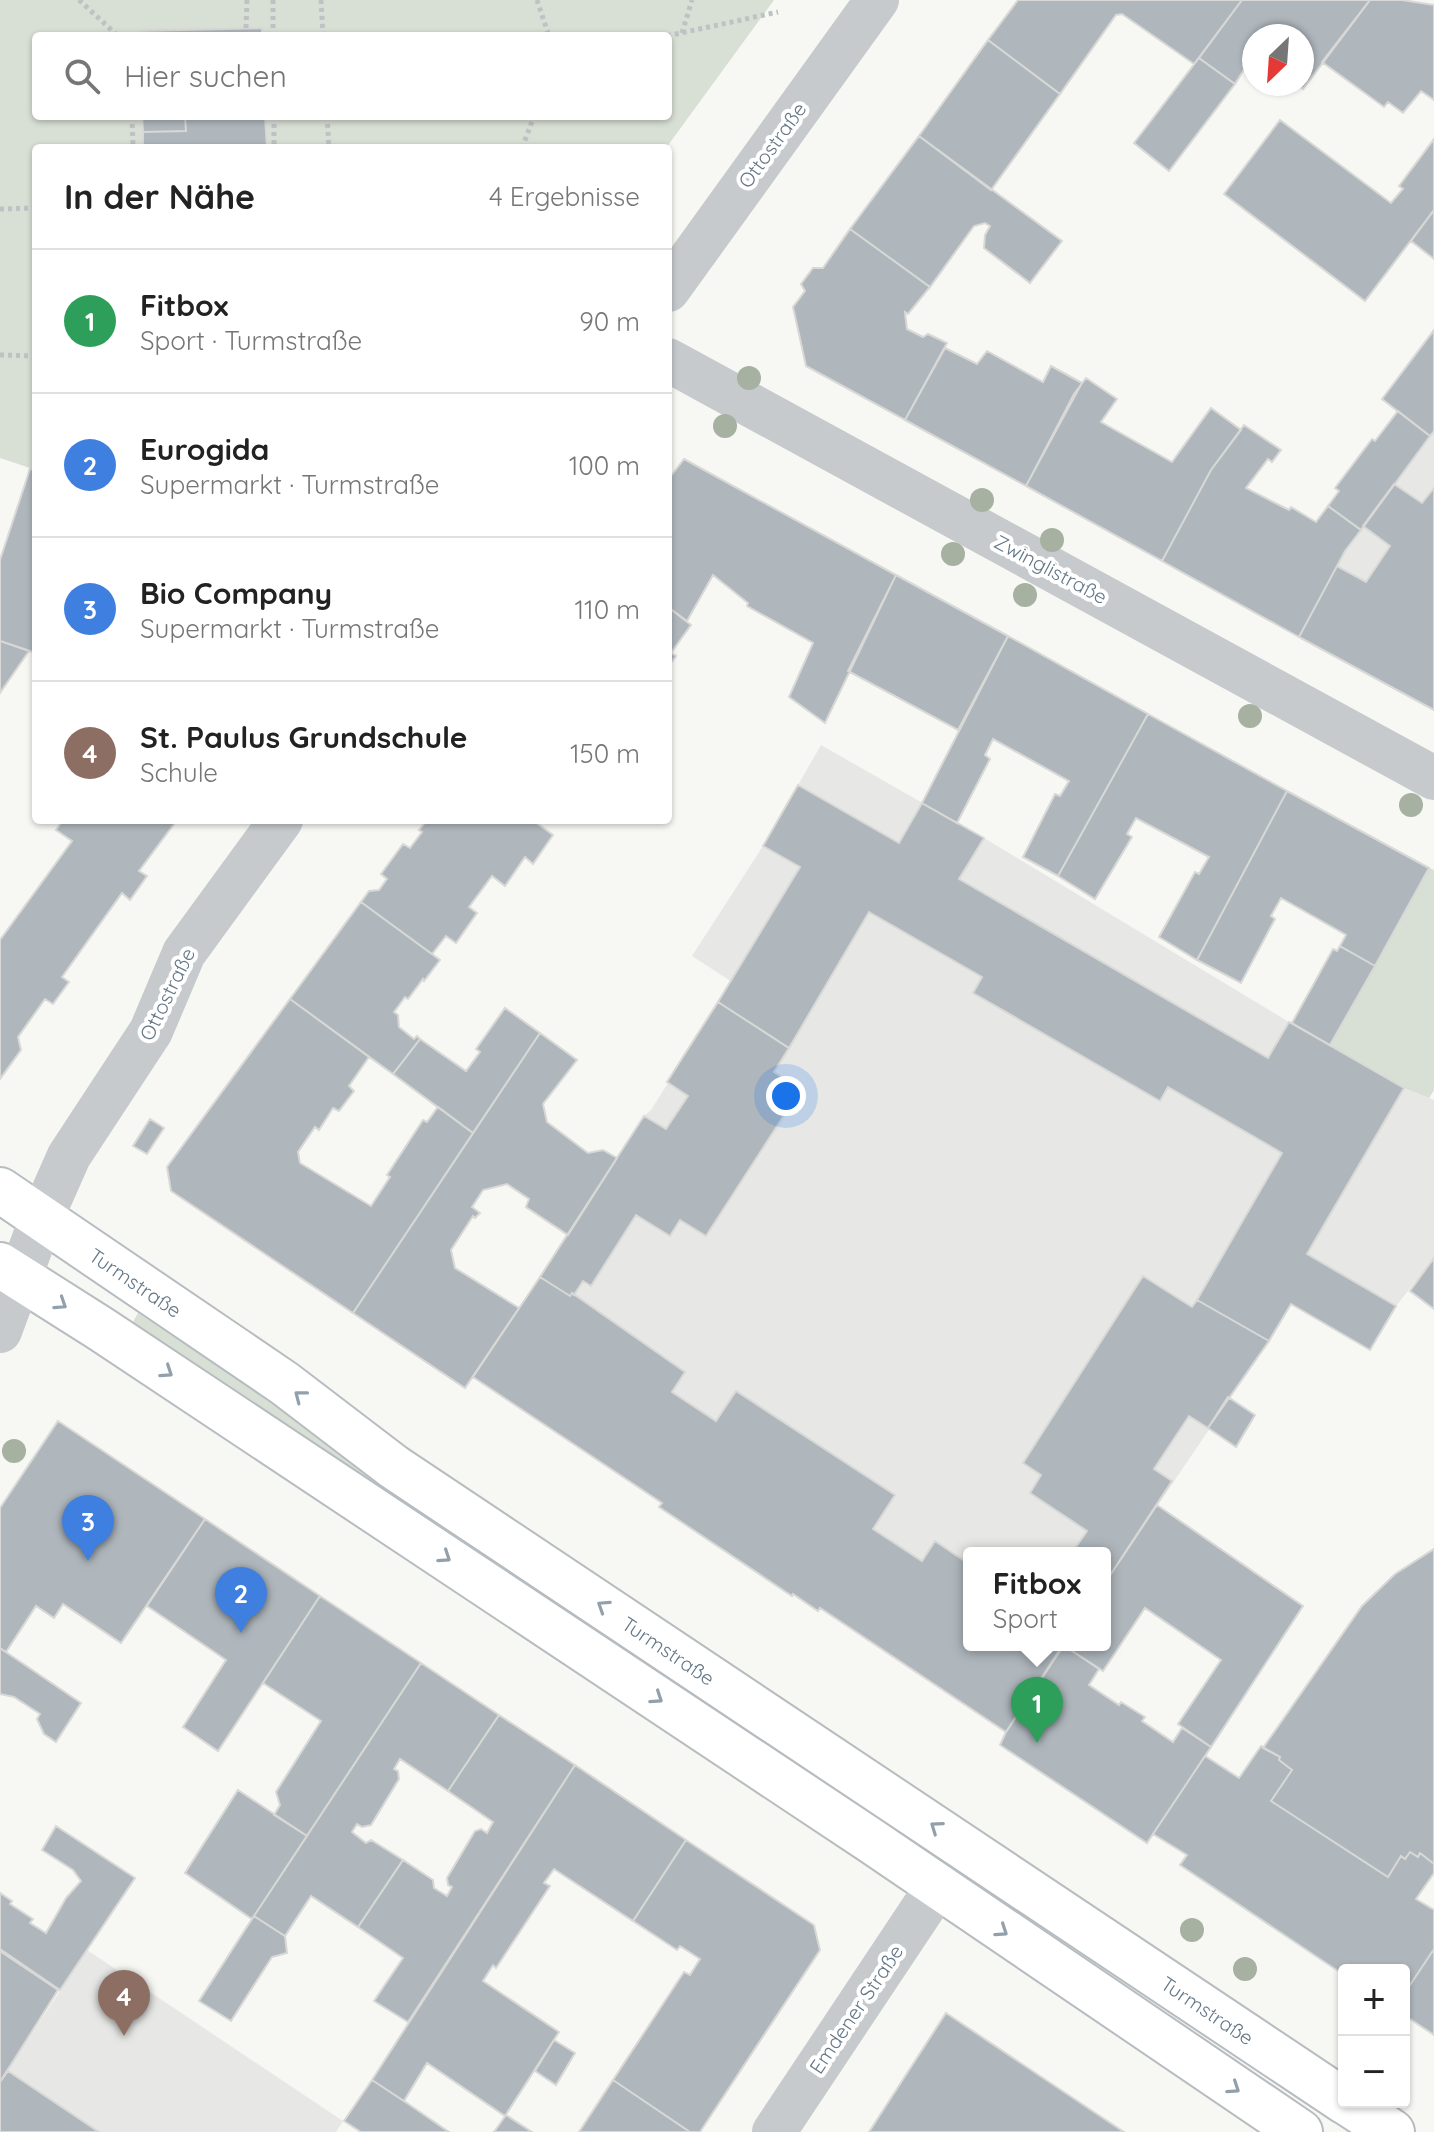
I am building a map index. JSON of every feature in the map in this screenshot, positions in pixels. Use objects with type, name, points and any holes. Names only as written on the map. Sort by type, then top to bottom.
[{"type":"main road","name":"Turmstraße","points":[[0,1190],[284,1383],[394,1467],[1338,2097]]},
{"type":"main road","points":[[11,1272],[366,1504],[1300,2132]]},
{"type":"main road","name":"Turmstraße","points":[[1354,2108],[1392,2132]]},
{"type":"street","name":"Ottostraße","points":[[672,284],[877,0]]},
{"type":"street","name":"Zwinglistraße","points":[[672,362],[1434,778]]},
{"type":"street","name":"Ottostraße","points":[[0,1331],[11,1272],[42,1217],[69,1156],[151,1031],[184,953],[278,824]]},
{"type":"street","name":"Emdener Straße","points":[[774,2132],[937,1887]]},
{"type":"path","points":[[79,0],[114,32]]},
{"type":"path","points":[[246,28],[247,0]]},
{"type":"path","points":[[273,0],[273,32]]},
{"type":"path","points":[[321,0],[323,32]]},
{"type":"path","points":[[537,0],[548,32]]},
{"type":"path","points":[[682,33],[692,0]]},
{"type":"path","points":[[672,35],[778,12]]},
{"type":"path","points":[[132,120],[133,144]]},
{"type":"path","points":[[274,120],[274,144]]},
{"type":"path","points":[[327,120],[329,144]]},
{"type":"path","points":[[524,144],[532,120]]},
{"type":"path","points":[[0,209],[32,208]]},
{"type":"path","points":[[0,355],[32,356]]},
{"type":"shaded area","points":[[0,0],[774,0],[669,144],[32,144],[32,469],[0,458]]},
{"type":"shaded area","points":[[1434,431],[1434,710],[1299,637],[1345,551]]},
{"type":"shaded area","points":[[821,745],[984,838],[1289,1022],[1404,1088],[1434,1100],[1434,1258],[1396,1306],[1370,1350],[1291,1304],[1111,1574],[1111,1547],[963,1547],[963,1651],[972,1651],[1006,1732],[820,1608],[794,1594],[792,1596],[474,1377],[732,982],[692,956],[763,846]]},
{"type":"shaded area","points":[[1429,868],[1434,870],[1434,1090],[1429,1098],[1404,1088],[1330,1045]]},
{"type":"shaded area","points":[[138,1313],[794,1751],[871,1799],[859,1818],[128,1331]]},
{"type":"shaded area","points":[[87,1950],[343,2121],[336,2132],[0,2132],[0,2082]]},
{"type":"building","points":[[1018,0],[1242,0],[1194,64],[1122,14],[1116,15],[1060,94],[988,40]]},
{"type":"building","points":[[1242,0],[1370,0],[1314,74],[1314,24],[1242,24],[1242,73],[1235,84],[1199,58]]},
{"type":"building","points":[[1370,0],[1402,0],[1434,5],[1434,100],[1421,91],[1403,113],[1388,102],[1384,107],[1322,62]]},
{"type":"building","points":[[262,28],[262,32],[140,31]]},
{"type":"building","points":[[988,40],[1060,94],[991,190],[919,136]]},
{"type":"building","points":[[1199,58],[1235,84],[1169,171],[1134,143]]},
{"type":"building","points":[[142,120],[185,120],[186,131],[143,132]]},
{"type":"building","points":[[185,120],[265,120],[267,144],[143,144],[143,132],[186,131]]},
{"type":"building","points":[[1280,120],[1391,203],[1403,189],[1399,186],[1434,139],[1434,210],[1365,301],[1224,194]]},
{"type":"building","points":[[919,136],[1062,241],[1030,283],[984,248],[985,235],[990,226],[985,223],[974,226],[930,287],[850,229]]},
{"type":"building","points":[[1434,210],[1434,259],[1411,241]]},
{"type":"building","points":[[850,229],[930,287],[908,314],[905,312],[907,329],[947,343],[905,420],[806,366],[793,307],[805,291],[801,284],[813,268],[823,268]]},
{"type":"building","points":[[1434,330],[1434,431],[1430,436],[1382,399]]},
{"type":"building","points":[[945,348],[977,364],[987,351],[1043,382],[1051,366],[1082,383],[1026,486],[905,420]]},
{"type":"building","points":[[1086,378],[1117,399],[1101,422],[1172,462],[1211,408],[1241,430],[1211,470],[1162,561],[1026,486],[1074,394]]},
{"type":"building","points":[[1398,411],[1430,436],[1361,530],[1328,506],[1339,491],[1335,488]]},
{"type":"building","points":[[1244,425],[1281,450],[1272,462],[1268,459],[1246,488],[1289,510],[1291,507],[1316,522],[1328,506],[1361,530],[1345,551],[1299,637],[1162,561],[1211,470]]},
{"type":"building","points":[[684,459],[896,575],[825,723],[789,697],[813,643],[747,606],[748,603],[713,575],[687,621],[672,610],[672,475]]},
{"type":"building","points":[[32,469],[32,652],[0,641],[0,560]]},
{"type":"building","points":[[1394,484],[1422,503],[1434,488],[1434,710],[1299,637],[1337,566],[1366,582],[1390,546],[1363,526]]},
{"type":"building","points":[[896,575],[1008,636],[958,730],[848,671]]},
{"type":"building","points":[[672,610],[691,625],[672,652]]},
{"type":"building","points":[[1008,636],[1148,714],[1058,876],[1023,857],[1055,794],[1060,796],[1069,781],[993,739],[985,755],[990,759],[957,823],[922,803]]},
{"type":"building","points":[[0,641],[29,651],[0,693]]},
{"type":"building","points":[[1148,714],[1287,791],[1197,960],[1159,937],[1195,872],[1199,874],[1209,857],[1136,818],[1127,834],[1132,837],[1095,899],[1058,876]]},
{"type":"building","points":[[798,785],[899,843],[922,803],[984,838],[959,879],[1268,1058],[1289,1022],[1404,1088],[1307,1254],[1396,1306],[1370,1350],[1291,1304],[1269,1341],[1197,1300],[1282,1153],[1168,1087],[1160,1101],[973,993],[982,977],[869,912],[789,1048],[718,1002],[800,867],[763,846]]},
{"type":"building","points":[[1287,791],[1429,868],[1375,966],[1340,946],[1346,935],[1281,898],[1271,916],[1275,919],[1241,983],[1197,960]]},
{"type":"building","points":[[60,824],[174,824],[139,871],[147,876],[130,900],[122,893],[62,977],[69,982],[53,1004],[45,999],[18,1037],[21,1050],[0,1079],[0,940],[72,841],[56,830]]},
{"type":"building","points":[[424,824],[538,824],[553,835],[533,864],[525,857],[505,886],[492,876],[469,907],[477,913],[456,943],[446,936],[432,954],[361,902],[369,891],[379,890],[387,879],[381,874],[403,844],[410,848],[422,832],[419,830]]},
{"type":"building","points":[[361,902],[440,960],[394,1012],[398,1015],[399,1027],[414,1039],[417,1036],[420,1039],[393,1074],[290,999]]},
{"type":"building","points":[[1340,946],[1375,966],[1330,1045],[1292,1023],[1333,949],[1337,951]]},
{"type":"building","points":[[290,999],[369,1057],[349,1086],[354,1091],[339,1111],[333,1108],[319,1130],[315,1127],[298,1152],[300,1163],[371,1206],[423,1120],[427,1122],[438,1107],[473,1133],[353,1313],[171,1191],[167,1167]]},
{"type":"building","points":[[718,1002],[789,1048],[774,1072],[801,1089],[706,1236],[680,1220],[670,1236],[636,1215],[591,1286],[583,1281],[570,1296],[540,1277],[644,1116],[666,1129],[688,1096],[667,1082]]},
{"type":"building","points":[[505,1008],[540,1033],[473,1133],[393,1074],[420,1039],[466,1071],[480,1052],[476,1049]]},
{"type":"building","points":[[540,1033],[577,1060],[543,1104],[547,1122],[588,1153],[603,1150],[617,1158],[568,1235],[526,1207],[529,1199],[507,1184],[483,1190],[472,1207],[480,1213],[475,1218],[473,1216],[451,1250],[455,1268],[519,1308],[465,1388],[353,1313]]},
{"type":"building","points":[[150,1119],[164,1128],[147,1154],[133,1146]]},
{"type":"building","points":[[1434,1258],[1434,1309],[1410,1291]]},
{"type":"building","points":[[1143,1276],[1192,1307],[1197,1300],[1269,1341],[1208,1428],[1189,1416],[1154,1469],[1172,1481],[1111,1574],[1111,1547],[1076,1547],[1087,1531],[1030,1493],[1041,1475],[1023,1463]]},
{"type":"building","points":[[540,1277],[570,1296],[572,1293],[685,1372],[672,1392],[716,1421],[736,1391],[895,1495],[873,1529],[922,1561],[935,1541],[963,1560],[963,1651],[1060,1651],[1006,1732],[820,1608],[818,1611],[792,1596],[659,1507],[662,1503],[473,1377]]},
{"type":"building","points":[[1228,1397],[1255,1415],[1236,1447],[1208,1428]]},
{"type":"building","points":[[58,1421],[205,1519],[121,1643],[63,1604],[54,1618],[36,1606],[6,1652],[0,1648],[0,1508]]},
{"type":"building","points":[[1157,1505],[1303,1606],[1211,1747],[1178,1724],[1221,1660],[1145,1608],[1103,1671],[1072,1651],[1111,1651],[1111,1574]]},
{"type":"building","points":[[205,1519],[320,1596],[218,1751],[183,1727],[226,1660],[147,1606]]},
{"type":"building","points":[[1434,1549],[1434,1864],[1420,1853],[1418,1857],[1410,1852],[1405,1859],[1401,1856],[1388,1877],[1271,1801],[1292,1770],[1279,1760],[1280,1757],[1263,1748],[1362,1606],[1395,1574]]},
{"type":"building","points":[[320,1596],[421,1663],[307,1836],[274,1815],[280,1805],[276,1792],[321,1721],[263,1683]]},
{"type":"building","points":[[0,1648],[81,1703],[56,1742],[44,1734],[37,1719],[40,1714],[14,1697],[0,1694]]},
{"type":"building","points":[[1059,1651],[1072,1651],[1099,1669],[1089,1685],[1119,1705],[1121,1702],[1145,1717],[1142,1721],[1173,1742],[1182,1728],[1211,1747],[1147,1843],[1000,1745]]},
{"type":"building","points":[[421,1663],[499,1715],[448,1791],[400,1759],[394,1769],[398,1771],[399,1779],[371,1825],[362,1827],[357,1824],[352,1832],[366,1843],[371,1840],[403,1860],[358,1927],[311,1896],[285,1936],[254,1916]]},
{"type":"building","points":[[499,1715],[575,1765],[408,2022],[374,2001],[403,1958],[358,1927],[403,1860],[433,1880],[434,1888],[447,1896],[452,1887],[448,1885],[447,1878],[475,1831],[481,1829],[487,1833],[493,1822],[448,1791]]},
{"type":"building","points":[[1261,1746],[1280,1757],[1279,1760],[1292,1770],[1271,1801],[1388,1877],[1401,1856],[1405,1859],[1410,1852],[1418,1857],[1420,1853],[1434,1864],[1434,1873],[1416,1899],[1434,1910],[1434,1949],[1410,1985],[1410,1964],[1338,1964],[1338,1971],[1180,1865],[1187,1855],[1153,1834],[1205,1756],[1239,1778]]},
{"type":"building","points":[[575,1765],[686,1840],[633,1921],[554,1869],[544,1883],[550,1886],[496,1968],[493,1965],[483,1981],[559,2032],[505,2116],[427,2063],[404,2101],[372,2080]]},
{"type":"building","points":[[238,1790],[307,1836],[252,1919],[185,1873]]},
{"type":"building","points":[[56,1826],[135,1878],[60,1990],[0,1949],[0,1893],[12,1901],[10,1904],[33,1919],[30,1923],[46,1933],[66,1898],[81,1881],[73,1870],[42,1850]]},
{"type":"building","points":[[686,1840],[814,1925],[820,1950],[700,2132],[690,2132],[613,2080],[684,1972],[690,1975],[700,1959],[680,1946],[677,1950],[633,1921]]},
{"type":"building","points":[[254,1916],[285,1936],[287,1953],[272,1957],[231,2021],[199,2001]]},
{"type":"building","points":[[1434,1949],[1434,2035],[1410,2019],[1410,1985]]},
{"type":"building","points":[[0,1951],[58,1990],[0,2082]]},
{"type":"building","points":[[946,2013],[1055,2086],[1124,2132],[869,2132]]},
{"type":"building","points":[[554,2040],[575,2053],[556,2085],[535,2071]]},
{"type":"building","points":[[8,2071],[99,2132],[0,2132],[0,2082]]},
{"type":"building","points":[[372,2080],[449,2132],[361,2132],[344,2121]]},
{"type":"building","points":[[613,2080],[690,2132],[579,2132]]},
{"type":"building","points":[[506,2115],[532,2132],[494,2132]]},
{"type":"place","name":"Bio Company","points":[[88,1561]]},
{"type":"place","name":"Eurogida","points":[[241,1633]]},
{"type":"place","name":"Fitbox","points":[[1037,1743]]},
{"type":"place","name":"St. Paulus Grundschule","points":[[124,2036]]}]
